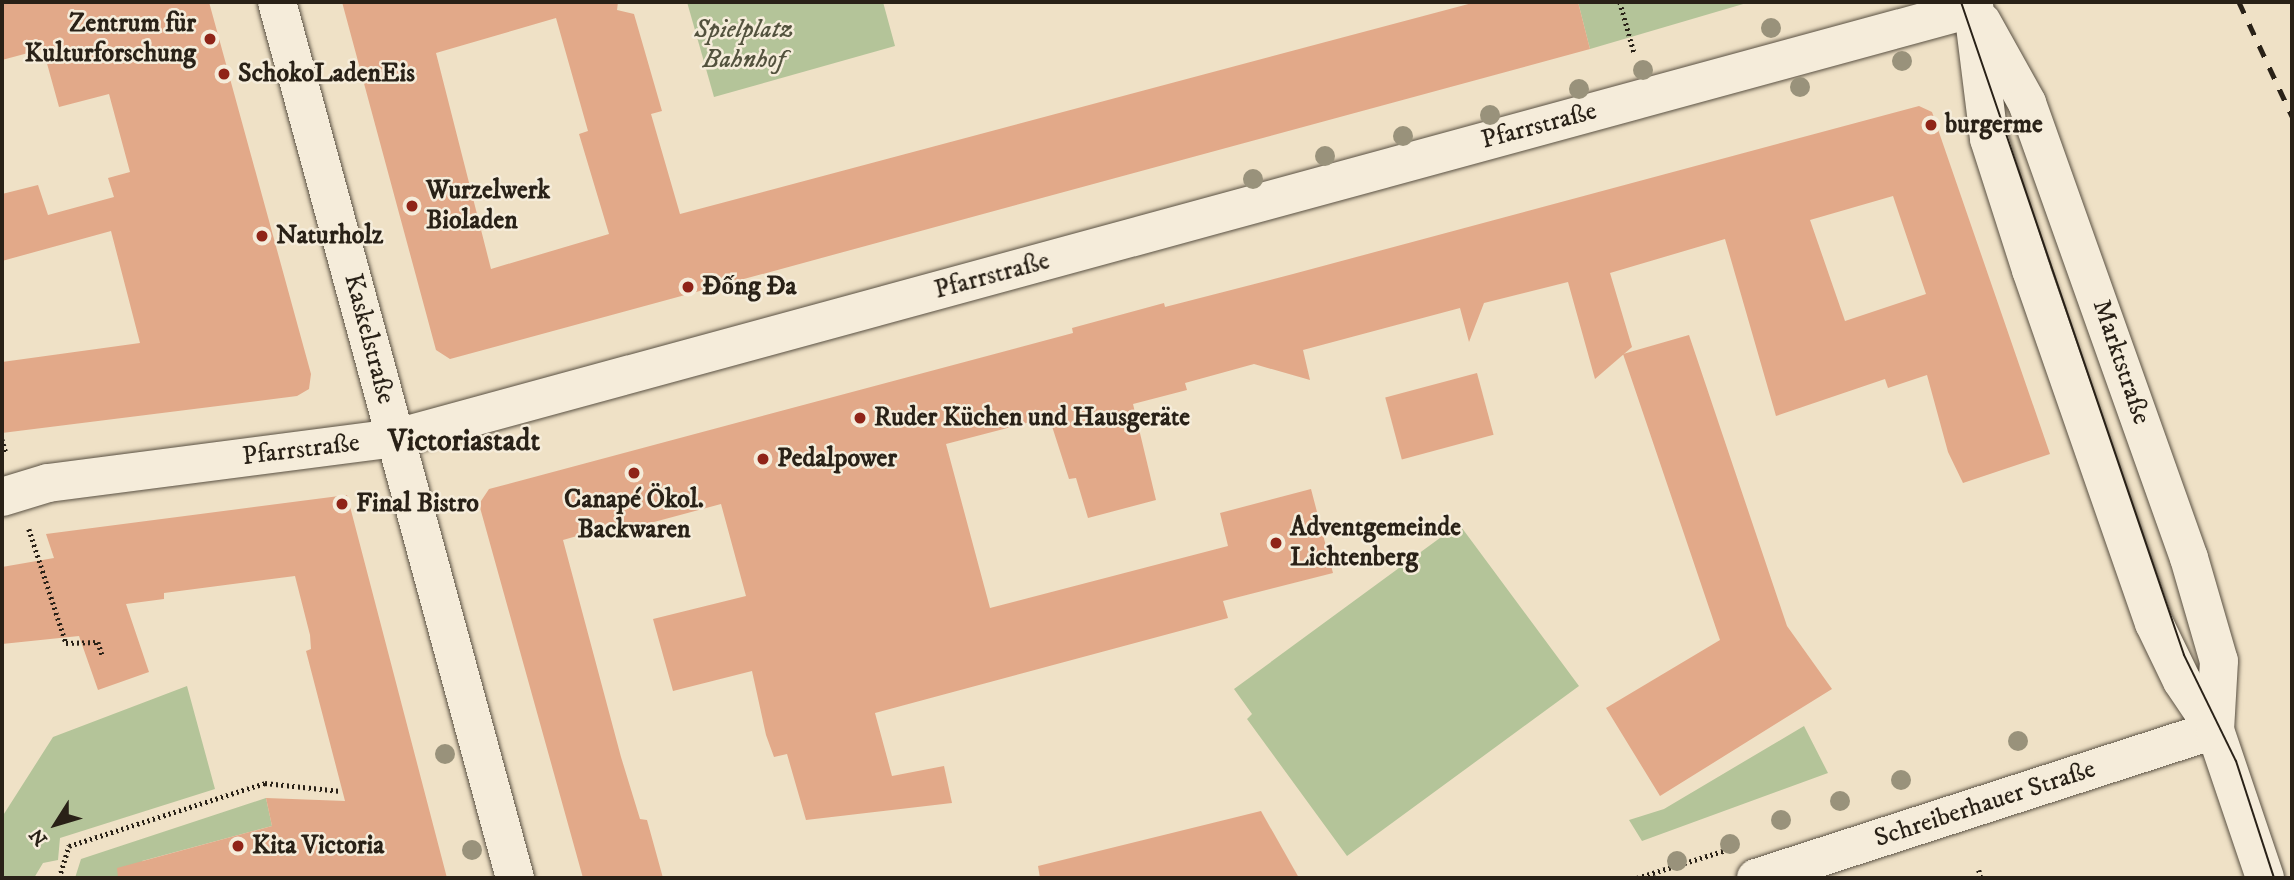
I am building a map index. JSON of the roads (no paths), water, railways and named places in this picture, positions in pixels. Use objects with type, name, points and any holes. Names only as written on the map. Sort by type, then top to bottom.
[{"type":"street","name":"Kaskelstraße","points":[[277,2],[515,878]]},
{"type":"street","name":"Pfarrstraße","points":[[2,497],[72,480],[396,438],[1973,5]]},
{"type":"street","name":"Marktstraße","points":[[1973,5],[1989,139],[2031,270],[2154,624],[2182,681],[2216,730],[2265,878]]},
{"type":"street","name":"Marktstraße","points":[[1973,5],[2028,103],[2189,558],[2218,661],[2216,730]]},
{"type":"street","name":"Schreiberhauer Straße","points":[[1755,878],[2216,730]]},
{"type":"tram line","points":[[1961,2],[2184,655],[2236,761],[2274,878]]},
{"type":"railway","points":[[2239,2],[2292,116]]},
{"type":"place","name":"Zentrum für Kulturforschung","points":[[210,39]]},
{"type":"place","name":"SchokoLadenEis","points":[[224,74]]},
{"type":"place","name":"burgerme","points":[[1931,125]]},
{"type":"place","name":"Wurzelwerk Bioladen","points":[[412,206]]},
{"type":"place","name":"Naturholz","points":[[262,236]]},
{"type":"place","name":"Đống Đa","points":[[688,287]]},
{"type":"place","name":"Ruder Küchen und Hausgeräte","points":[[860,418]]},
{"type":"place","name":"Pedalpower","points":[[763,459]]},
{"type":"place","name":"Canapé Ökol. Backwaren","points":[[634,473]]},
{"type":"place","name":"Final Bistro","points":[[342,504]]},
{"type":"place","name":"Adventgemeinde Lichtenberg","points":[[1276,543]]},
{"type":"place","name":"Kita Victoria","points":[[238,846]]},
{"type":"district","name":"Victoriastadt","points":[[464,442]]},
{"type":"park label","name":"Spielplatz Bahnhof","points":[[744,45]]}]
